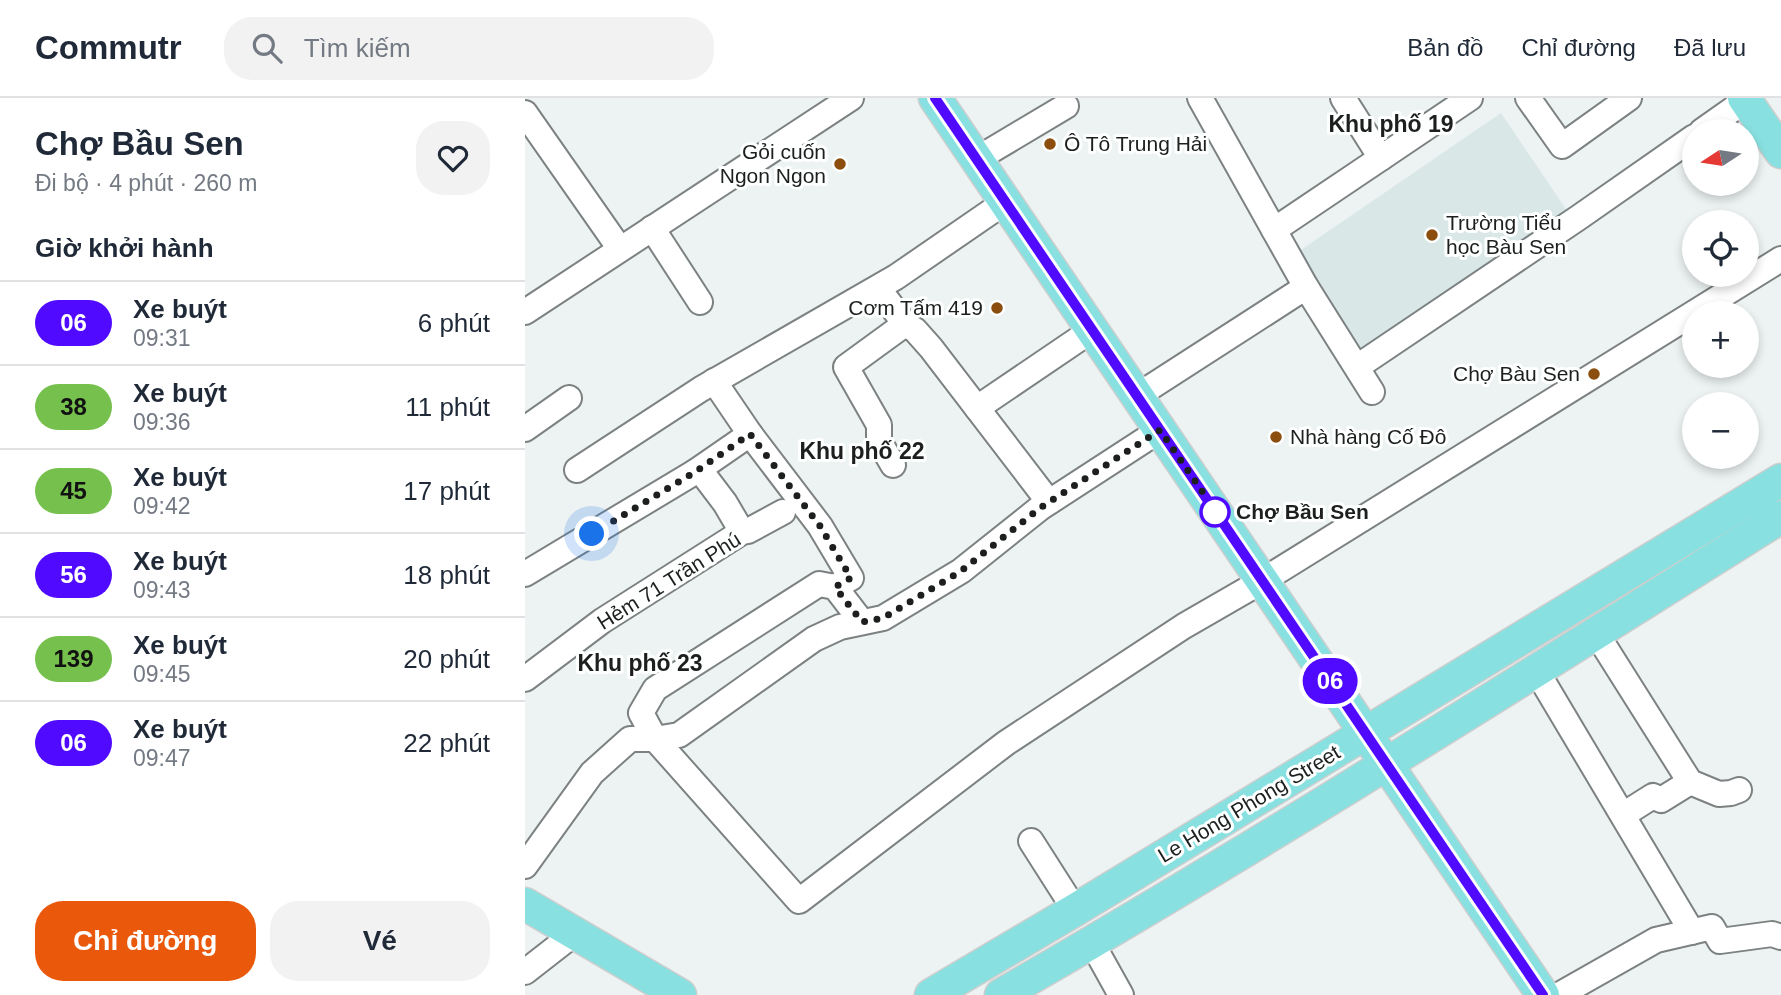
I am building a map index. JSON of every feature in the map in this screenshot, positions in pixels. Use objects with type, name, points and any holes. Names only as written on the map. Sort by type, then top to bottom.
[{"type":"main road","points":[[1745,99],[1777,139]]},
{"type":"main road","points":[[941,100],[1005,202],[1543,995]]},
{"type":"main road","name":"Le Hong Phong Street","points":[[931,995],[1781,480]]},
{"type":"main road","name":"Le Hong Phong Street","points":[[1001,995],[1092,943],[1386,764],[1781,517]]},
{"type":"main road","points":[[525,904],[680,995]]},
{"type":"street","points":[[525,312],[851,98]]},
{"type":"street","points":[[1200,98],[1306,287],[1373,392]]},
{"type":"street","points":[[1343,98],[1381,158]]},
{"type":"street","points":[[1274,230],[1470,98]]},
{"type":"street","points":[[1528,98],[1562,146],[1629,98]]},
{"type":"street","points":[[1718,119],[1745,99]]},
{"type":"street","points":[[977,159],[1066,106]]},
{"type":"street","points":[[525,113],[620,249]]},
{"type":"street","points":[[1357,367],[1682,144]]},
{"type":"street","points":[[577,470],[714,381],[878,288],[1005,202]]},
{"type":"street","points":[[652,228],[700,302]]},
{"type":"street","points":[[714,381],[750,434],[820,526],[851,578],[835,587],[819,584],[655,689],[641,713],[655,738],[799,901],[1006,743],[1184,626],[1262,581],[1781,259]]},
{"type":"street","points":[[1137,396],[1306,287]]},
{"type":"street","points":[[878,288],[905,324],[915,330],[931,348],[1049,502]]},
{"type":"street","points":[[893,465],[879,441],[879,425],[846,366],[905,324]]},
{"type":"street","points":[[977,408],[1092,330]]},
{"type":"street","points":[[525,429],[569,398]]},
{"type":"street","points":[[525,866],[592,773],[630,739],[679,735],[814,639],[840,627],[883,618],[961,571],[1049,502],[1160,430]]},
{"type":"street","points":[[525,574],[695,472],[750,434]]},
{"type":"street","points":[[695,472],[703,474],[725,503],[741,532]]},
{"type":"street","name":"Hẻm 71 Trần Phú","points":[[525,678],[602,621],[741,532],[748,531],[783,512]]},
{"type":"street","points":[[835,587],[862,622]]},
{"type":"street","points":[[1596,633],[1691,782],[1720,794],[1739,790]]},
{"type":"street","points":[[1536,670],[1692,932]]},
{"type":"street","points":[[1623,815],[1653,796],[1661,800],[1691,782]]},
{"type":"street","points":[[1031,841],[1075,910]]},
{"type":"street","points":[[1559,995],[1656,940],[1712,927],[1720,941],[1772,934],[1781,937]]},
{"type":"street","points":[[525,972],[575,933]]},
{"type":"street","points":[[1092,943],[1121,995]]},
{"type":"shaded area","name":"Trường Tiểu học Bàu Sen","points":[[1501,113],[1570,215],[1364,355],[1295,254]]},
{"type":"bus line","name":"06","points":[[935,98],[1543,995]]},
{"type":"place","name":"Ô Tô Trung Hải","points":[[1050,144]]},
{"type":"place","name":"Gỏi cuốn Ngon Ngon","points":[[840,164]]},
{"type":"place","name":"Trường Tiểu học Bàu Sen","points":[[1432,235]]},
{"type":"place","name":"Cơm Tấm 419","points":[[997,308]]},
{"type":"place","name":"Chợ Bàu Sen","points":[[1594,374]]},
{"type":"place","name":"Nhà hàng Cố Đô","points":[[1276,437]]},
{"type":"place","name":"Chợ Bầu Sen","points":[[1215,512]]},
{"type":"district","name":"Khu phố 19","points":[[1391,124]]},
{"type":"district","name":"Khu phố 22","points":[[862,451]]},
{"type":"district","name":"Khu phố 23","points":[[640,663]]},
{"type":"route","points":[[592,534],[695,472],[750,434],[820,526],[851,578],[835,587],[862,622],[883,618],[961,571],[1040,508],[1160,430],[1219,516],[1215,512]]}]
